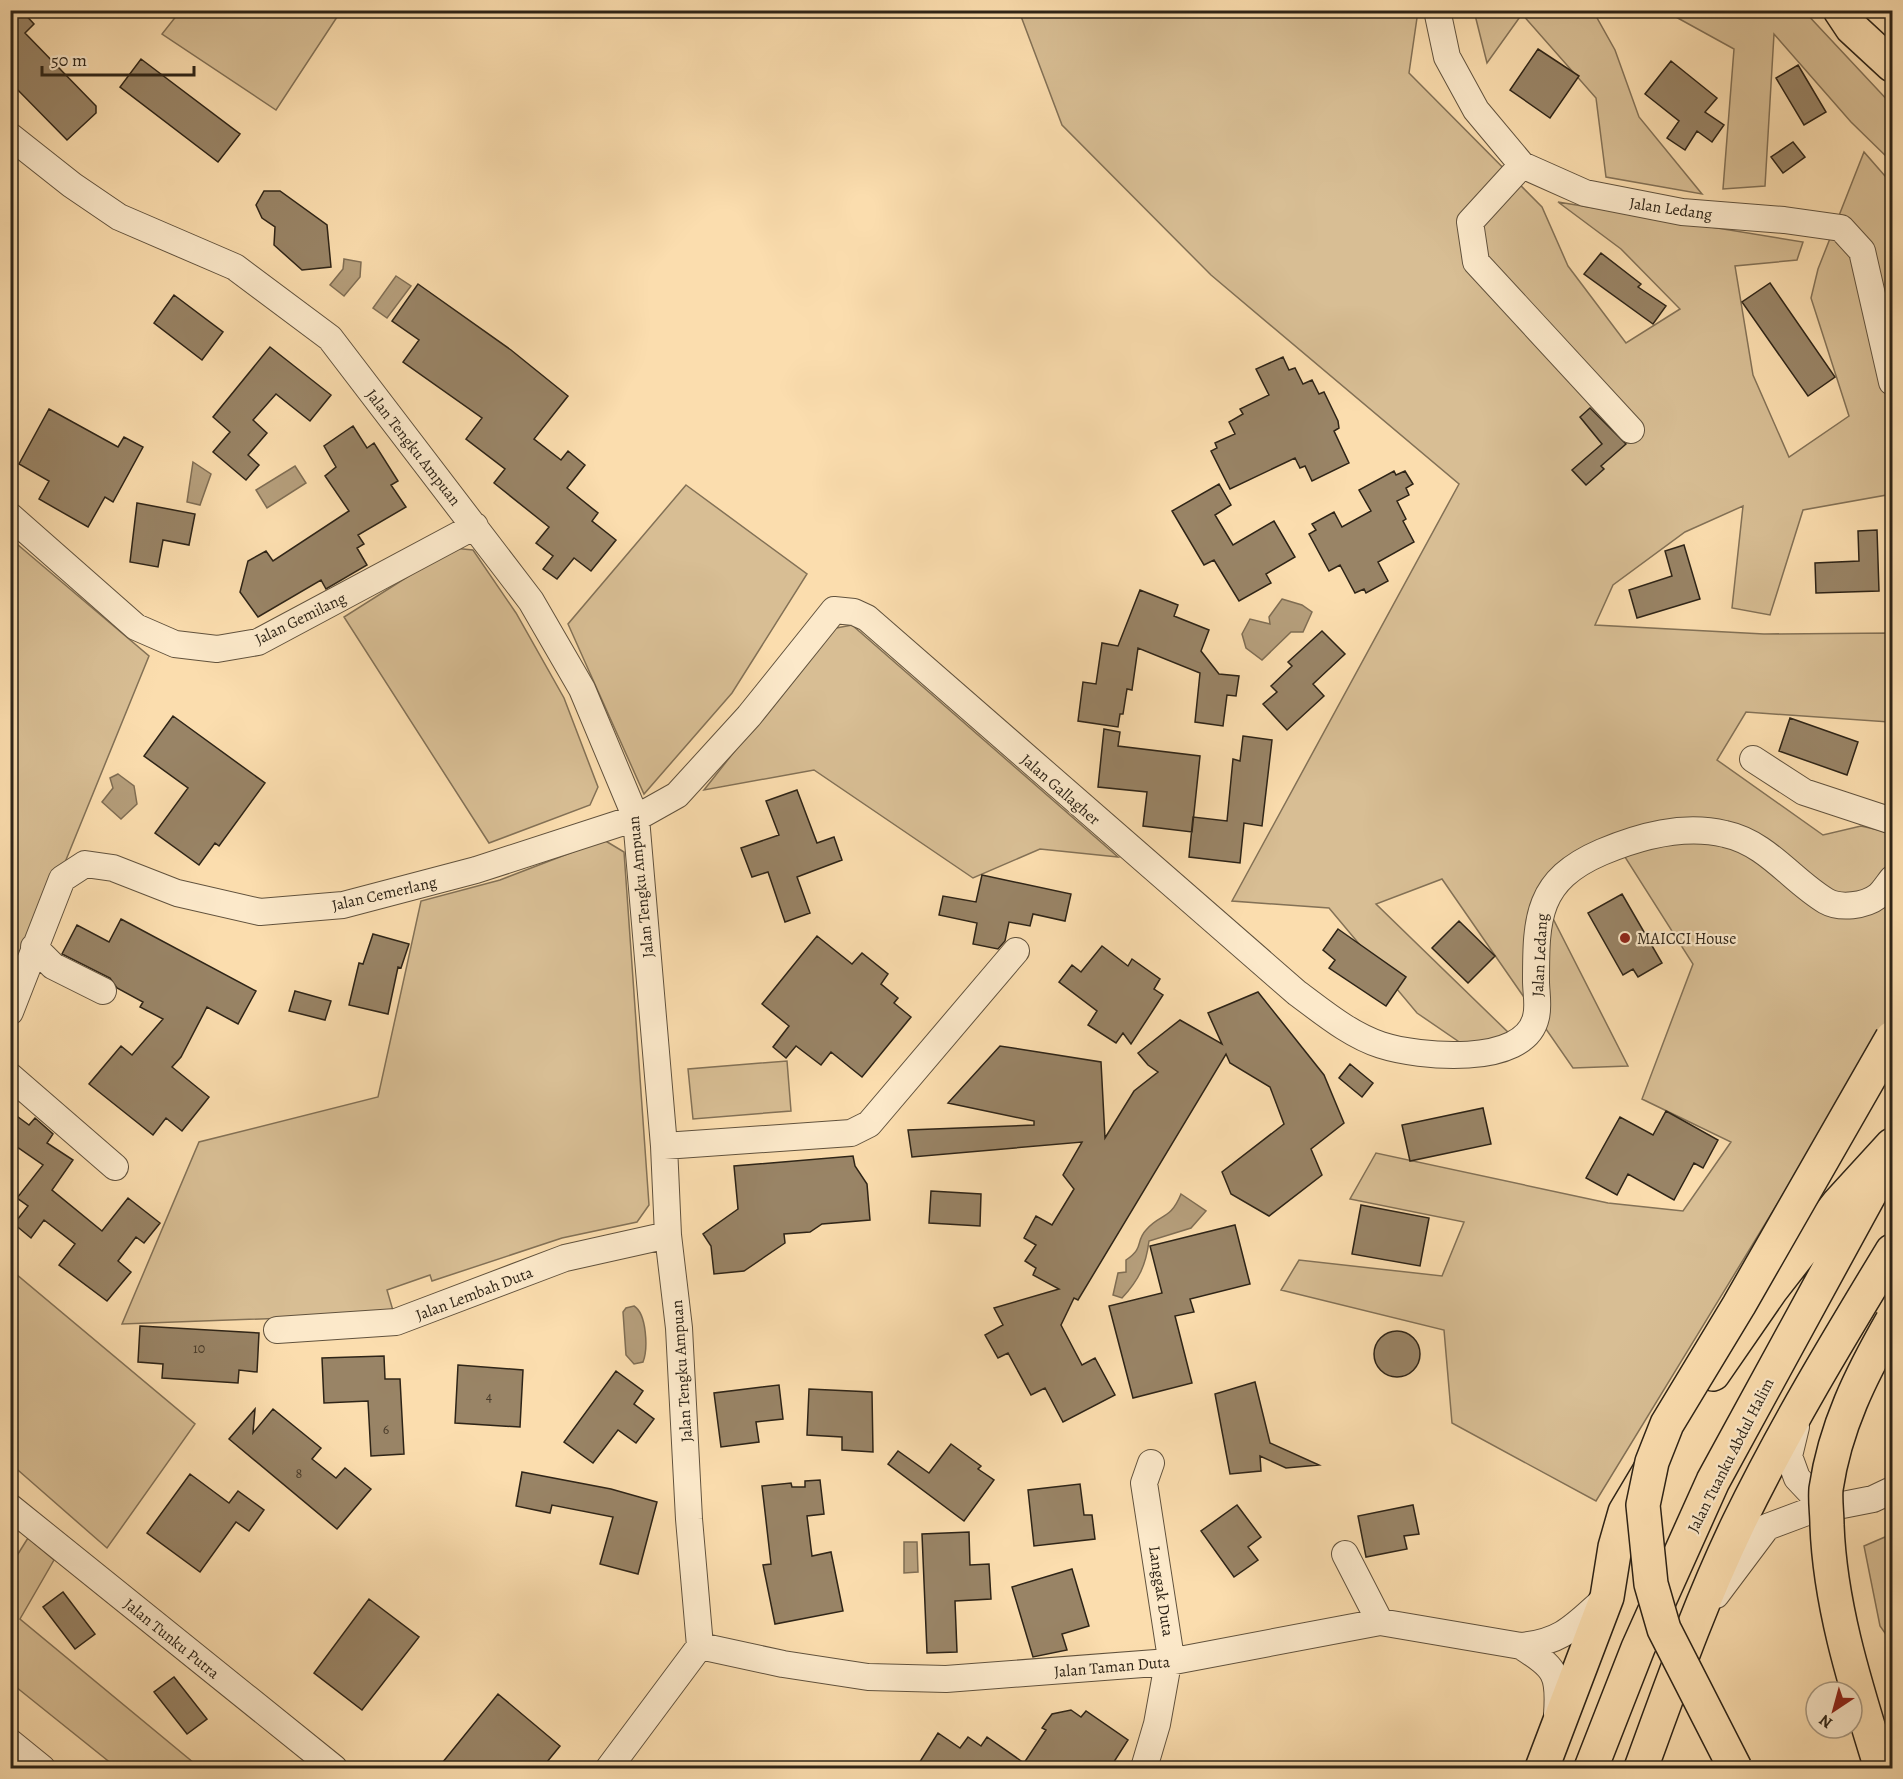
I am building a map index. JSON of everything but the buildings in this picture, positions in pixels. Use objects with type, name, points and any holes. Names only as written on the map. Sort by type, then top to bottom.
[{"type":"main road","points":[[1840,10],[1852,28],[1893,65]]},
{"type":"main road","points":[[1735,1768],[1664,1629],[1651,1584],[1643,1505],[1652,1462],[1667,1424],[1739,1305],[1893,1038]]},
{"type":"main road","points":[[1542,1768],[1607,1597],[1615,1547],[1625,1512],[1670,1435],[1772,1290],[1831,1213],[1893,1145]]},
{"type":"main road","name":"Jalan Tuanku Abdul Halim","points":[[1591,1768],[1638,1648],[1713,1481],[1893,1152]]},
{"type":"main road","points":[[1641,1768],[1690,1635],[1738,1524],[1805,1395],[1893,1251]]},
{"type":"main road","points":[[1881,1768],[1841,1623],[1828,1556],[1826,1491],[1839,1428],[1862,1374],[1893,1321]]},
{"type":"street","name":"Jalan Ledang","points":[[1437,10],[1447,57],[1476,110],[1522,165],[1585,194],[1682,212],[1784,220],[1841,228],[1862,251],[1893,382]]},
{"type":"street","name":"Jalan Tengku Ampuan","points":[[10,136],[72,185],[119,217],[235,267],[330,338],[531,601],[582,689],[636,818],[664,1146],[668,1234],[681,1352],[689,1519],[700,1646]]},
{"type":"street","points":[[1522,165],[1470,222],[1476,262],[1631,430]]},
{"type":"street","name":"Jalan Gemilang","points":[[10,516],[136,627],[176,644],[217,649],[258,642],[326,609],[374,579],[475,526]]},
{"type":"street","name":"Jalan Gallagher","points":[[636,818],[677,795],[749,716],[834,610],[854,612],[867,618],[1297,993],[1343,1027],[1381,1045],[1425,1054],[1484,1053],[1506,1049],[1526,1037],[1536,1017]]},
{"type":"street","points":[[1753,759],[1804,792],[1893,821]]},
{"type":"street","name":"Jalan Cemerlang","points":[[10,1012],[62,879],[85,864],[113,868],[177,893],[260,912],[343,905],[476,870],[636,818]]},
{"type":"street","name":"Jalan Ledang","points":[[1536,1017],[1536,946],[1542,905],[1555,882],[1588,858],[1633,839],[1668,831],[1724,833],[1755,845],[1828,902],[1856,906],[1878,897],[1893,879]]},
{"type":"street","points":[[34,947],[53,966],[103,991]]},
{"type":"street","points":[[664,1146],[851,1133],[869,1124],[1016,951]]},
{"type":"street","points":[[10,1076],[116,1167]]},
{"type":"street","name":"Jalan Lembah Duta","points":[[277,1330],[396,1322],[565,1258],[668,1234]]},
{"type":"street","points":[[1805,1395],[1789,1456],[1797,1479],[1813,1495],[1842,1505]]},
{"type":"street","name":"Langgak Duta","points":[[1142,1471],[1170,1641],[1169,1662],[1144,1768]]},
{"type":"street","points":[[1690,1635],[1723,1584],[1767,1527],[1807,1512],[1873,1498],[1893,1490]]},
{"type":"street","name":"Jalan Tunku Putra","points":[[15,1520],[334,1768]]},
{"type":"street","points":[[1345,1554],[1380,1622]]},
{"type":"street","name":"Jalan Taman Duta","points":[[700,1646],[783,1664],[868,1677],[934,1679],[1169,1662],[1380,1622],[1521,1646],[1540,1644],[1563,1636],[1607,1597]]},
{"type":"street","points":[[609,1768],[700,1646]]},
{"type":"street","name":"Jalan Taman Duta","points":[[1521,1646],[1546,1662],[1555,1676],[1559,1686],[1556,1729]]},
{"type":"street","points":[[10,1742],[42,1768]]},
{"type":"shaded area","points":[[181,10],[341,11],[276,110],[162,34]]},
{"type":"shaded area","points":[[1019,11],[1418,11],[1409,73],[1542,207],[1568,266],[1626,343],[1680,309],[1621,249],[1558,202],[1803,242],[1797,260],[1735,266],[1753,375],[1789,457],[1849,416],[1811,298],[1818,269],[1864,152],[1892,184],[1892,494],[1803,510],[1770,615],[1732,608],[1743,506],[1685,532],[1613,585],[1595,625],[1764,634],[1892,633],[1889,722],[1746,712],[1717,760],[1823,835],[1861,826],[1892,833],[1892,1016],[1596,1501],[1452,1423],[1444,1330],[1281,1290],[1299,1260],[1442,1276],[1464,1222],[1350,1199],[1376,1153],[1608,1203],[1683,1211],[1731,1142],[1642,1099],[1693,964],[1613,838],[1540,893],[1628,1066],[1573,1068],[1442,879],[1376,904],[1514,1038],[1471,1050],[1417,1013],[1329,908],[1232,901],[1459,484],[1211,275],[1062,125]]},
{"type":"shaded area","points":[[1474,11],[1600,11],[1596,16],[1615,50],[1639,117],[1702,194],[1606,177],[1596,98],[1522,14],[1487,63]]},
{"type":"shaded area","points":[[1665,11],[1804,11],[1892,105],[1892,162],[1851,122],[1774,34],[1765,186],[1723,189],[1734,49]]},
{"type":"shaded area","points":[[344,259],[361,262],[360,277],[344,296],[330,285],[343,269]]},
{"type":"shaded area","points":[[396,276],[411,286],[387,318],[373,308]]},
{"type":"shaded area","points":[[193,462],[211,474],[200,505],[187,502]]},
{"type":"shaded area","points":[[295,466],[306,483],[267,508],[256,490]]},
{"type":"shaded area","points":[[686,485],[807,574],[732,693],[644,794],[568,624]]},
{"type":"shaded area","points":[[11,539],[149,656],[11,995]]},
{"type":"shaded area","points":[[453,548],[473,550],[516,613],[564,698],[598,787],[590,805],[489,843],[344,617]]},
{"type":"shaded area","points":[[1282,599],[1302,605],[1312,612],[1303,632],[1291,632],[1262,660],[1246,648],[1242,634],[1250,619],[1270,624],[1269,617]]},
{"type":"shaded area","points":[[852,625],[1118,857],[1040,849],[973,878],[814,770],[704,790],[831,629]]},
{"type":"shaded area","points":[[118,774],[134,786],[137,804],[121,819],[102,802],[113,788],[110,778]]},
{"type":"shaded area","points":[[604,840],[624,852],[649,1205],[637,1222],[562,1238],[432,1281],[430,1275],[387,1290],[394,1314],[122,1324],[199,1142],[378,1097],[421,901],[500,880]]},
{"type":"shaded area","points":[[787,1061],[791,1111],[693,1119],[688,1069]]},
{"type":"shaded area","points":[[1181,1194],[1206,1211],[1191,1228],[1149,1241],[1144,1265],[1133,1285],[1122,1298],[1113,1295],[1118,1273],[1126,1272],[1126,1260],[1136,1252],[1143,1234],[1173,1209]]},
{"type":"shaded area","points":[[10,1269],[195,1424],[107,1548],[11,1464]]},
{"type":"shaded area","points":[[634,1306],[642,1316],[646,1341],[643,1362],[634,1364],[626,1355],[623,1312],[626,1308]]},
{"type":"shaded area","points":[[1892,1534],[1892,1643],[1880,1626],[1864,1546]]},
{"type":"shaded area","points":[[28,1538],[54,1560],[20,1619],[200,1768],[117,1768],[11,1683],[11,1565]]},
{"type":"shaded area","points":[[904,1542],[917,1542],[918,1572],[904,1573]]},
{"type":"place","name":"MAICCI House","points":[[1625,938]]}]
